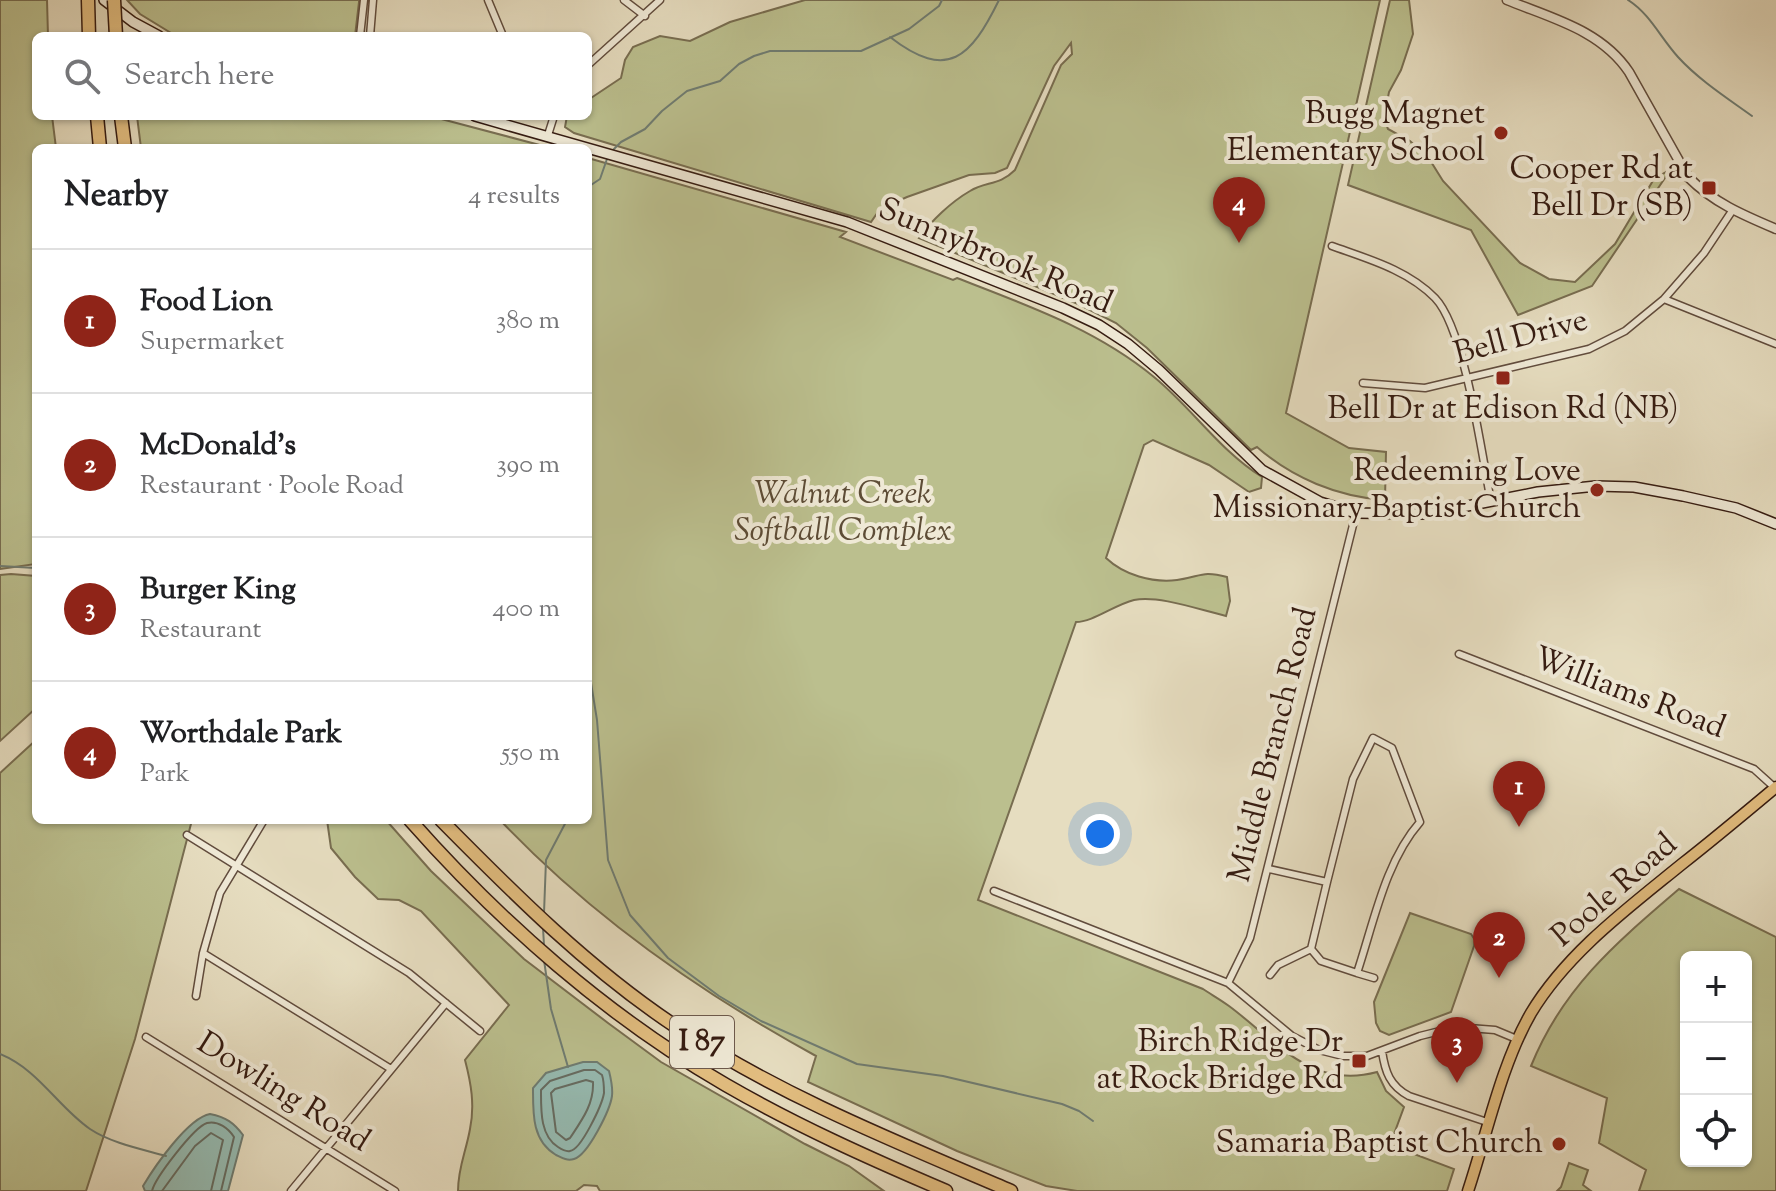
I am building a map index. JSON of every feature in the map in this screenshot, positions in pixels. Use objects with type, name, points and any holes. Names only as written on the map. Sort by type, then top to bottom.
[{"type":"highway","points":[[88,0],[89,32]]},
{"type":"highway","points":[[114,0],[116,32]]},
{"type":"highway","points":[[97,120],[100,144]]},
{"type":"highway","points":[[122,120],[124,144]]},
{"type":"highway","name":"I 87","points":[[414,824],[513,926],[569,974],[652,1036],[723,1084],[759,1103],[946,1191]]},
{"type":"highway","name":"I 87","points":[[445,824],[573,948],[679,1028],[781,1087],[1011,1191]]},
{"type":"main road","points":[[104,0],[152,32]]},
{"type":"main road","name":"Sunnybrook Road","points":[[490,120],[577,144]]},
{"type":"main road","name":"Sunnybrook Road","points":[[592,149],[847,222],[1099,325],[1159,370],[1262,470],[1320,502],[1356,513],[1427,514],[1538,492],[1596,486],[1634,487],[1714,502],[1776,524]]},
{"type":"main road","name":"Poole Road","points":[[1468,1191],[1519,1040],[1531,1013],[1567,965],[1639,899],[1776,788]]},
{"type":"street","points":[[361,32],[364,0]]},
{"type":"street","points":[[362,27],[370,32],[373,0]]},
{"type":"street","points":[[488,0],[501,32]]},
{"type":"street","points":[[624,0],[645,16]]},
{"type":"street","points":[[592,62],[660,0]]},
{"type":"street","points":[[1507,0],[1589,34],[1612,51],[1629,72],[1688,177],[1732,211],[1776,229]]},
{"type":"street","points":[[548,135],[553,120]]},
{"type":"street","name":"Bell Drive","points":[[1363,383],[1425,388],[1589,349],[1625,331],[1664,299],[1704,253],[1732,211]]},
{"type":"street","points":[[1332,246],[1389,267],[1414,281],[1436,298],[1450,319],[1466,379],[1491,502]]},
{"type":"street","points":[[1664,299],[1776,344]]},
{"type":"street","name":"Middle Branch Road","points":[[1228,983],[1250,938],[1269,869],[1356,513]]},
{"type":"street","name":"Williams Road","points":[[1459,654],[1754,769],[1776,788]]},
{"type":"street","points":[[1311,949],[1353,779],[1373,738],[1392,748],[1420,822],[1406,838],[1392,863],[1357,973]]},
{"type":"street","points":[[196,996],[203,953],[220,893],[261,824]]},
{"type":"street","points":[[187,835],[409,973],[480,1031]]},
{"type":"street","points":[[1269,869],[1327,882]]},
{"type":"street","points":[[994,891],[1228,983],[1292,1036],[1319,1050],[1343,1056],[1367,1056],[1420,1036],[1456,1027],[1495,1030],[1519,1040]]},
{"type":"street","points":[[1311,949],[1321,961],[1374,978]]},
{"type":"street","points":[[1270,975],[1278,965],[1311,949]]},
{"type":"street","points":[[203,953],[391,1069]]},
{"type":"street","points":[[291,1191],[446,1003]]},
{"type":"street","name":"Dowling Road","points":[[146,1037],[395,1191]]},
{"type":"street","points":[[1382,1051],[1387,1075],[1397,1090],[1490,1123]]},
{"type":"green space","points":[[0,0],[47,0],[48,32],[32,32],[32,120],[52,120],[56,144],[32,144],[32,565],[0,569]]},
{"type":"green space","points":[[127,0],[359,0],[355,32],[169,32],[140,14]]},
{"type":"green space","points":[[805,0],[1380,0],[1286,413],[1349,448],[1386,452],[1385,500],[1350,495],[1316,484],[1285,468],[1257,447],[1251,450],[1147,348],[1116,323],[919,238],[942,212],[963,195],[1003,179],[1015,170],[1061,65],[1072,54],[1071,43],[1054,66],[1007,168],[995,173],[969,175],[907,197],[880,209],[871,222],[574,133],[565,127],[566,120],[592,120],[592,97],[621,78],[625,60],[633,47],[660,36],[690,41],[730,22]]},
{"type":"green space","points":[[1390,0],[1409,0],[1413,34],[1401,70],[1389,92],[1384,118],[1388,129],[1410,141],[1428,157],[1443,181],[1520,263],[1549,279],[1575,282],[1615,244],[1654,179],[1671,169],[1592,286],[1518,315],[1471,230],[1348,185]]},
{"type":"green space","points":[[138,120],[445,120],[536,144],[140,144]]},
{"type":"green space","name":"Walnut Creek Softball Complex","points":[[592,159],[846,232],[840,237],[953,280],[957,278],[1060,320],[1108,345],[1154,377],[1233,455],[1262,477],[1261,488],[1249,492],[1209,465],[1153,440],[1144,445],[1106,558],[1121,569],[1148,579],[1168,581],[1206,574],[1227,577],[1230,601],[1226,616],[1167,601],[1144,599],[1126,602],[1076,622],[978,900],[1203,989],[1279,1047],[1313,1068],[1354,1076],[1377,1072],[1386,1091],[1404,1107],[1390,1145],[1454,1169],[1447,1191],[1077,1191],[1046,1186],[957,1151],[808,1082],[816,1056],[689,979],[610,920],[504,824],[592,824]]},
{"type":"green space","points":[[0,575],[32,576],[32,712],[0,741]]},
{"type":"green space","points":[[32,744],[32,824],[191,824],[135,1039],[86,1191],[0,1191],[0,773]]},
{"type":"green space","points":[[328,824],[390,824],[431,871],[524,959],[608,1023],[661,1062],[849,1166],[884,1191],[600,1191],[597,1186],[584,1185],[576,1191],[458,1191],[472,1111],[471,1086],[465,1060],[509,1005],[421,911],[399,900],[378,899],[331,848]]},
{"type":"green space","points":[[1679,889],[1776,937],[1776,1191],[1639,1191],[1646,1170],[1599,1143],[1607,1098],[1531,1066],[1559,1013],[1593,968]]},
{"type":"green space","points":[[1410,913],[1471,934],[1475,940],[1474,946],[1451,1012],[1389,1035],[1380,1031],[1376,1023],[1374,1002]]},
{"type":"green space","points":[[1569,1163],[1588,1170],[1583,1185],[1591,1191],[1557,1191]]},
{"type":"water","points":[[583,1062],[597,1062],[609,1071],[612,1096],[592,1141],[580,1156],[567,1159],[548,1149],[538,1135],[533,1088],[546,1073]]},
{"type":"water","points":[[210,1114],[229,1121],[243,1135],[228,1191],[145,1191],[143,1186],[173,1144],[192,1124]]},
{"type":"waterway","points":[[613,150],[645,129],[687,91],[720,81],[739,64],[754,56],[770,51],[861,51],[909,29],[939,6],[942,0]]},
{"type":"waterway","points":[[890,37],[910,51],[928,58],[943,60],[956,57],[968,49],[978,36],[999,0]]},
{"type":"waterway","points":[[1628,0],[1649,19],[1686,65],[1752,116]]},
{"type":"waterway","points":[[592,184],[600,179],[607,159]]},
{"type":"waterway","points":[[0,566],[32,568]]},
{"type":"waterway","points":[[592,689],[608,860],[630,915],[668,958],[719,996],[761,1021],[857,1064],[943,1076],[1062,1104],[1093,1121]]},
{"type":"waterway","points":[[544,913],[546,860],[565,824]]},
{"type":"waterway","points":[[543,928],[544,945]]},
{"type":"waterway","points":[[544,960],[551,1009],[568,1067]]},
{"type":"waterway","points":[[0,1054],[26,1069],[78,1120],[98,1134],[166,1156]]},
{"type":"place","name":"Bugg Magnet Elementary School","points":[[1501,133]]},
{"type":"place","name":"Cooper Rd at Bell Dr (SB)","points":[[1709,188]]},
{"type":"place","name":"Worthdale Park","points":[[1239,243]]},
{"type":"place","name":"Bell Dr at Edison Rd (NB)","points":[[1503,378]]},
{"type":"place","name":"Redeeming Love Missionary Baptist Church","points":[[1597,490]]},
{"type":"place","name":"Food Lion","points":[[1519,827]]},
{"type":"place","name":"McDonald's","points":[[1499,978]]},
{"type":"place","name":"Birch Ridge Dr at Rock Bridge Rd","points":[[1359,1061]]},
{"type":"place","name":"Burger King","points":[[1457,1083]]},
{"type":"place","name":"Samaria Baptist Church","points":[[1559,1144]]}]
